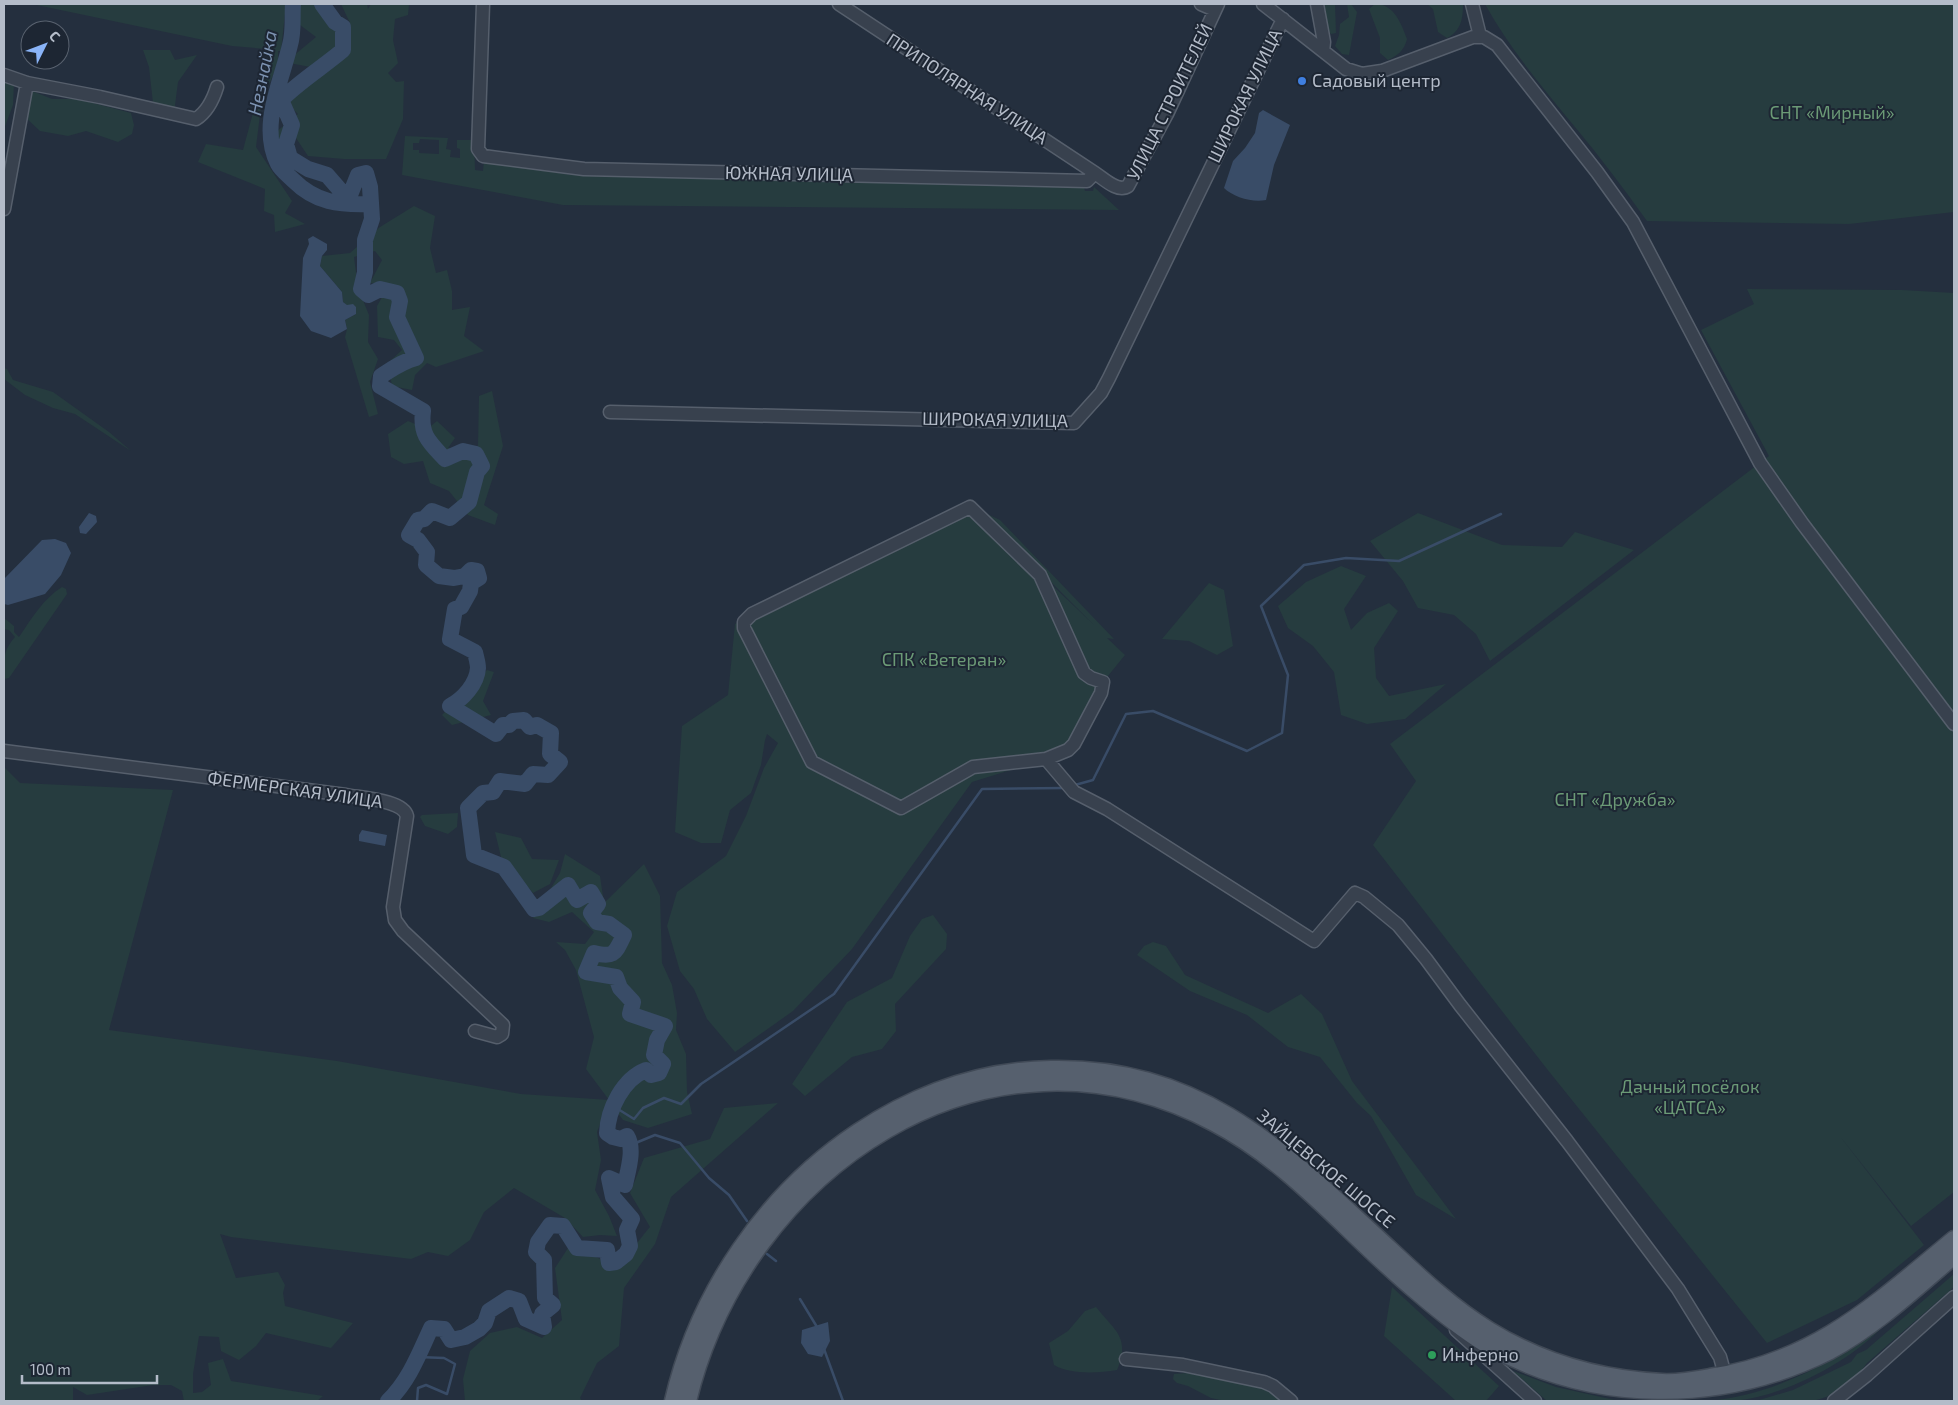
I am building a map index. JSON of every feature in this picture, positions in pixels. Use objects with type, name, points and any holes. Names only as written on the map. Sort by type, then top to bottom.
[{"type":"main road","name":"ЗАЙЦЕВСКОЕ ШОССЕ","points":[[673,1401],[686,1354],[696,1328],[725,1273],[769,1212],[814,1166],[851,1137],[894,1110],[939,1090],[962,1082],[994,1075],[1021,1071],[1078,1069],[1109,1072],[1145,1080],[1192,1096],[1219,1109],[1250,1128],[1293,1161],[1436,1290],[1486,1329],[1524,1349],[1560,1364],[1618,1376],[1642,1394]]},
{"type":"main road","name":"ЗАЙЦЕВСКОЕ ШОССЕ","points":[[688,1401],[700,1358],[732,1287],[763,1242],[801,1197],[846,1157],[889,1129],[948,1101],[994,1088],[1045,1083],[1090,1084],[1150,1096],[1193,1112],[1255,1148],[1306,1191],[1418,1294],[1470,1333],[1513,1358],[1543,1372],[1570,1380],[1642,1394],[1697,1393],[1724,1390],[1763,1380],[1812,1360],[1867,1327],[1954,1256]]},
{"type":"main road","name":"ЗАЙЦЕВСКОЕ ШОССЕ","points":[[1642,1394],[1685,1381],[1749,1369],[1784,1357],[1835,1333],[1868,1310],[1954,1238]]},
{"type":"street","name":"ЮЖНАЯ УЛИЦА","points":[[484,4],[478,149],[483,156],[584,169],[1087,181],[1095,174]]},
{"type":"street","name":"ПРИПОЛЯРНАЯ УЛИЦА","points":[[839,4],[1095,174]]},
{"type":"street","points":[[1201,4],[1216,7]]},
{"type":"street","points":[[1263,4],[1352,72],[1368,74],[1403,64],[1480,36],[1493,41],[1506,54],[1622,205],[1760,463],[1802,523],[1954,724]]},
{"type":"street","points":[[1317,4],[1324,42],[1323,51]]},
{"type":"street","points":[[1472,4],[1480,36]]},
{"type":"street","name":"УЛИЦА СТРОИТЕЛЕЙ","points":[[1095,174],[1119,188],[1124,189],[1128,186],[1164,120],[1216,7]]},
{"type":"street","name":"ШИРОКАЯ УЛИЦА","points":[[610,412],[1074,423],[1101,392],[1109,378],[1283,19]]},
{"type":"street","points":[[4,75],[27,83],[100,97],[196,119],[213,101],[217,87]]},
{"type":"street","points":[[4,209],[27,83]]},
{"type":"street","points":[[970,507],[1040,574],[1084,673],[1091,678],[1103,682],[1101,693],[1074,744],[1068,750],[1046,759],[973,767],[901,808],[812,762],[744,628],[744,622],[752,614],[970,507]]},
{"type":"street","name":"ФЕРМЕРСКАЯ УЛИЦА","points":[[4,751],[346,795],[394,804],[401,808],[407,816],[394,896],[395,920],[403,931],[503,1025],[502,1034],[497,1037],[475,1031]]},
{"type":"street","points":[[1046,759],[1080,797],[1107,809],[1314,941],[1356,894],[1364,897],[1395,922],[1426,959],[1567,1141],[1678,1289],[1720,1357],[1725,1375]]},
{"type":"street","points":[[1418,1294],[1472,1346],[1535,1401]]},
{"type":"street","points":[[1834,1401],[1954,1297]]},
{"type":"street","points":[[1126,1359],[1183,1365],[1264,1382],[1273,1386],[1291,1401]]},
{"type":"street","points":[[1618,1376],[1642,1394]]},
{"type":"green space","points":[[32,4],[286,4],[281,51],[278,51],[278,65],[262,99],[256,147],[292,201],[285,213],[305,224],[275,232],[274,215],[264,211],[265,189],[198,162],[206,144],[243,150],[269,53],[266,49],[232,46]]},
{"type":"green space","points":[[302,4],[325,4],[323,18],[342,36],[340,47],[316,68],[289,63],[292,57],[316,37],[300,25],[298,10]]},
{"type":"green space","points":[[341,4],[367,4],[368,9],[371,4],[409,4],[408,15],[395,19],[393,40],[398,63],[388,73],[396,82],[404,81],[403,119],[386,159],[344,159],[308,156],[296,138],[281,159],[276,132],[298,114],[287,103],[349,53],[350,23]]},
{"type":"green space","points":[[1321,4],[1335,4],[1336,33],[1331,34],[1327,29]]},
{"type":"green space","points":[[1347,4],[1351,4],[1357,12],[1349,55],[1342,54],[1335,46],[1340,24],[1349,17]]},
{"type":"green space","points":[[1375,4],[1387,7],[1392,11],[1407,39],[1400,52],[1388,60],[1380,53],[1380,38],[1369,9]]},
{"type":"green space","points":[[1427,4],[1463,4],[1462,20],[1452,35],[1447,38],[1438,32],[1433,9]]},
{"type":"green space","name":"СНТ «Мирный»","points":[[1485,4],[1954,4],[1954,212],[1849,224],[1647,221],[1603,161],[1527,67]]},
{"type":"green space","points":[[143,50],[170,50],[175,60],[197,55],[178,82],[174,113],[153,103],[149,67]]},
{"type":"green space","points":[[4,79],[14,82],[13,105],[4,129]]},
{"type":"green space","points":[[32,91],[52,99],[78,99],[131,113],[134,125],[132,134],[118,142],[86,131],[68,136],[40,131],[25,117]]},
{"type":"green space","points":[[405,136],[448,138],[446,149],[451,150],[450,157],[460,158],[457,140],[474,140],[475,170],[483,171],[484,161],[572,175],[1084,187],[1085,191],[1093,191],[1094,187],[1119,210],[563,205],[402,175]],"holes":[[[420,139],[439,140],[439,154],[419,153],[419,150],[413,150],[413,143],[419,143]]]},
{"type":"green space","points":[[414,206],[435,216],[430,248],[436,273],[447,270],[452,291],[452,310],[470,307],[464,336],[484,351],[436,367],[427,363],[415,375],[412,390],[392,386],[388,363],[402,350],[394,340],[378,337],[377,306],[389,285],[370,283],[382,260],[375,251],[354,257],[358,288],[369,315],[368,342],[378,359],[370,382],[378,414],[369,417],[345,337],[347,329],[345,320],[356,314],[343,302],[342,292],[320,266],[322,256],[350,253],[380,227]]},
{"type":"green space","name":"СНТ «Дружба»","points":[[1747,289],[1902,290],[1954,293],[1954,1192],[1911,1226],[1839,1135],[1924,1245],[1857,1300],[1767,1343],[1547,1069],[1373,845],[1416,781],[1390,744],[1769,456],[1701,330],[1754,304]]},
{"type":"green space","points":[[4,368],[7,369],[13,380],[53,392],[109,432],[131,451],[75,414],[53,408],[25,395],[4,379]]},
{"type":"green space","points":[[492,391],[503,446],[484,505],[498,514],[495,525],[468,515],[449,491],[430,483],[423,461],[404,464],[391,457],[388,434],[408,421],[427,429],[437,421],[455,438],[448,448],[478,446],[479,396]]},
{"type":"green space","name":"СПК «Ветеран»","points":[[970,507],[1094,625],[990,521],[985,513],[1000,520],[1114,639],[1107,638],[1125,655],[1103,682],[1074,744],[1046,759],[972,782],[852,949],[793,1011],[735,1052],[707,1019],[694,989],[680,971],[667,926],[677,892],[726,856],[746,816],[764,768],[778,743],[767,734],[761,765],[751,793],[730,810],[721,843],[701,843],[675,832],[682,726],[728,695],[735,624]]},
{"type":"green space","points":[[1418,513],[1502,545],[1562,547],[1575,532],[1634,550],[1490,661],[1476,634],[1454,615],[1418,608],[1403,581],[1370,541]]},
{"type":"green space","points":[[1341,566],[1366,576],[1344,609],[1351,630],[1367,613],[1389,603],[1398,611],[1374,648],[1376,678],[1389,696],[1446,684],[1405,719],[1367,724],[1341,715],[1334,672],[1313,646],[1288,628],[1278,606],[1306,582]]},
{"type":"green space","points":[[1209,583],[1224,590],[1233,646],[1217,655],[1189,641],[1162,639]]},
{"type":"green space","points":[[62,587],[66,589],[67,594],[9,678],[4,679],[6,652],[15,637],[9,630],[4,629],[4,618],[14,626],[14,632],[19,637],[43,603]]},
{"type":"green space","points":[[487,670],[494,672],[483,701],[491,715],[452,725],[442,715]]},
{"type":"green space","points":[[4,767],[20,783],[173,790],[109,1030],[337,1061],[521,1094],[609,1100],[586,1069],[594,1037],[576,970],[565,950],[556,942],[585,944],[594,932],[572,912],[549,922],[533,918],[560,873],[565,854],[600,876],[604,903],[644,864],[660,896],[662,963],[672,985],[677,1013],[676,1030],[686,1054],[687,1092],[692,1114],[648,1128],[623,1120],[609,1101],[597,1132],[601,1160],[595,1190],[617,1236],[583,1237],[565,1218],[514,1188],[484,1212],[470,1240],[448,1256],[428,1252],[411,1259],[231,1237],[220,1234],[236,1278],[278,1272],[285,1285],[283,1293],[285,1306],[353,1323],[331,1348],[266,1333],[256,1346],[239,1360],[221,1351],[219,1337],[199,1336],[193,1374],[193,1393],[202,1392],[211,1385],[208,1363],[223,1359],[231,1381],[323,1396],[317,1401],[184,1401],[182,1391],[171,1385],[153,1385],[87,1395],[73,1387],[73,1401],[4,1401]]},
{"type":"green space","points":[[458,813],[457,827],[448,834],[425,826],[420,817],[422,815]]},
{"type":"green space","points":[[495,832],[521,838],[532,859],[559,860],[550,884],[533,893],[501,857]]},
{"type":"green space","points":[[933,915],[947,934],[946,949],[895,1004],[896,1031],[882,1049],[852,1057],[805,1096],[792,1084],[847,1002],[892,978],[910,936],[922,919]]},
{"type":"green space","points":[[1153,942],[1166,946],[1185,975],[1268,1013],[1301,994],[1322,1014],[1352,1081],[1456,1219],[1416,1195],[1371,1116],[1357,1103],[1320,1057],[1288,1047],[1247,1015],[1190,991],[1137,955],[1144,946]]},
{"type":"green space","points":[[778,1103],[671,1197],[655,1244],[624,1288],[619,1346],[597,1363],[580,1398],[582,1401],[465,1401],[463,1379],[470,1351],[490,1333],[517,1327],[542,1338],[562,1320],[555,1268],[570,1245],[609,1263],[627,1254],[650,1227],[630,1193],[644,1158],[710,1139],[724,1108]]},
{"type":"green space","points":[[1954,1274],[1954,1287],[1835,1393],[1810,1401],[1756,1401],[1793,1390],[1851,1362],[1857,1354],[1866,1350]]},
{"type":"green space","points":[[1392,1287],[1499,1386],[1486,1401],[1456,1401],[1384,1336]]},
{"type":"green space","points":[[1096,1307],[1114,1328],[1121,1342],[1121,1359],[1117,1370],[1076,1372],[1054,1365],[1049,1343],[1068,1331],[1085,1311]]},
{"type":"green space","points":[[1884,1325],[1854,1352],[1795,1385],[1753,1398],[1731,1401],[1707,1401],[1732,1398],[1778,1385],[1822,1365]]},
{"type":"green space","points":[[1513,1371],[1556,1387],[1619,1401],[1547,1401]]},
{"type":"green space","points":[[1189,1373],[1215,1376],[1271,1390],[1279,1400],[1225,1401],[1211,1398],[1188,1386],[1177,1383],[1173,1379],[1174,1374]]},
{"type":"water","points":[[1263,110],[1290,125],[1274,165],[1266,200],[1255,201],[1238,197],[1224,188],[1233,161],[1255,133],[1259,113]]},
{"type":"water","points":[[313,236],[327,244],[327,250],[322,256],[320,266],[342,292],[343,302],[347,305],[353,304],[356,307],[356,314],[345,320],[347,329],[331,338],[311,331],[300,316],[303,258],[309,244],[308,239]]},
{"type":"water","points":[[89,513],[96,516],[97,522],[86,534],[80,533],[79,527]]},
{"type":"water","points":[[55,539],[66,543],[71,553],[61,575],[45,594],[8,605],[4,604],[4,579],[42,540]]},
{"type":"water","points":[[362,830],[387,835],[385,846],[359,841],[359,835]]},
{"type":"water","points":[[828,1322],[830,1341],[822,1357],[808,1354],[801,1343],[802,1330]]},
{"type":"waterway","name":"Незнайка","points":[[293,4],[291,40],[277,89],[271,120],[273,150],[278,164],[302,188],[319,198],[338,203],[370,204]]},
{"type":"waterway","name":"Незнайка","points":[[322,4],[335,22],[343,27],[343,50],[281,100],[292,125],[286,144],[290,158],[308,169],[327,175],[340,190],[350,195],[358,175],[366,173],[370,187],[372,219],[365,240],[365,272],[361,289],[368,295],[380,289],[397,293],[400,301],[397,317],[416,358],[402,363],[381,376],[380,386],[423,411],[424,432],[434,448],[445,459],[463,451],[476,454],[482,466],[477,472],[469,502],[450,518],[432,511],[424,519],[418,520],[409,535],[418,540],[427,552],[426,565],[439,576],[454,578],[465,576],[471,570],[477,571],[479,578],[471,583],[470,591],[461,607],[455,609],[450,639],[475,652],[478,666],[477,674],[468,690],[450,706],[496,734],[503,725],[509,725],[513,721],[524,720],[530,727],[537,725],[551,733],[550,754],[560,762],[548,775],[533,774],[525,784],[500,781],[493,792],[483,793],[468,808],[474,855],[504,867],[534,909],[539,908],[568,885],[577,900],[591,892],[598,904],[591,913],[597,922],[609,924],[624,935],[614,953],[606,955],[594,953],[586,972],[616,977],[620,988],[633,1002],[630,1014],[665,1026],[657,1040],[654,1055],[663,1064],[659,1073],[651,1075],[646,1070],[630,1080],[618,1096],[608,1124],[607,1133],[621,1139],[627,1136],[630,1147],[630,1160],[625,1185],[609,1178],[613,1197],[632,1219],[627,1230],[630,1246],[626,1254],[616,1262],[609,1263],[607,1250],[577,1248],[563,1226],[550,1225],[538,1242],[536,1252],[544,1260],[545,1298],[553,1305],[542,1314],[544,1327],[526,1319],[519,1301],[509,1298],[489,1311],[485,1323],[465,1337],[451,1340],[444,1329],[431,1328],[408,1376],[388,1401]]},
{"type":"waterway","points":[[1075,785],[1093,780],[1126,714],[1153,711],[1247,751],[1282,733],[1288,675],[1261,606],[1304,565],[1346,558],[1399,561],[1501,514]]},
{"type":"waterway","points":[[613,1106],[634,1119],[643,1108],[664,1098],[681,1104],[701,1084],[834,994],[982,789],[1065,788]]},
{"type":"waterway","points":[[630,1149],[638,1142],[655,1135],[680,1143],[709,1178],[729,1195],[747,1221]]},
{"type":"waterway","points":[[767,1254],[776,1261]]},
{"type":"waterway","points":[[800,1299],[817,1327]]},
{"type":"waterway","points":[[824,1349],[843,1401]]},
{"type":"waterway","points":[[417,1401],[418,1388],[426,1385],[447,1394],[455,1364],[444,1358],[418,1357]]},
{"type":"place","name":"Садовый центр","points":[[1302,81]]},
{"type":"place","name":"Инферно","points":[[1432,1355]]},
{"type":"park label","name":"Дачный посёлок «ЦАТСА»","points":[[1690,1097]]}]
